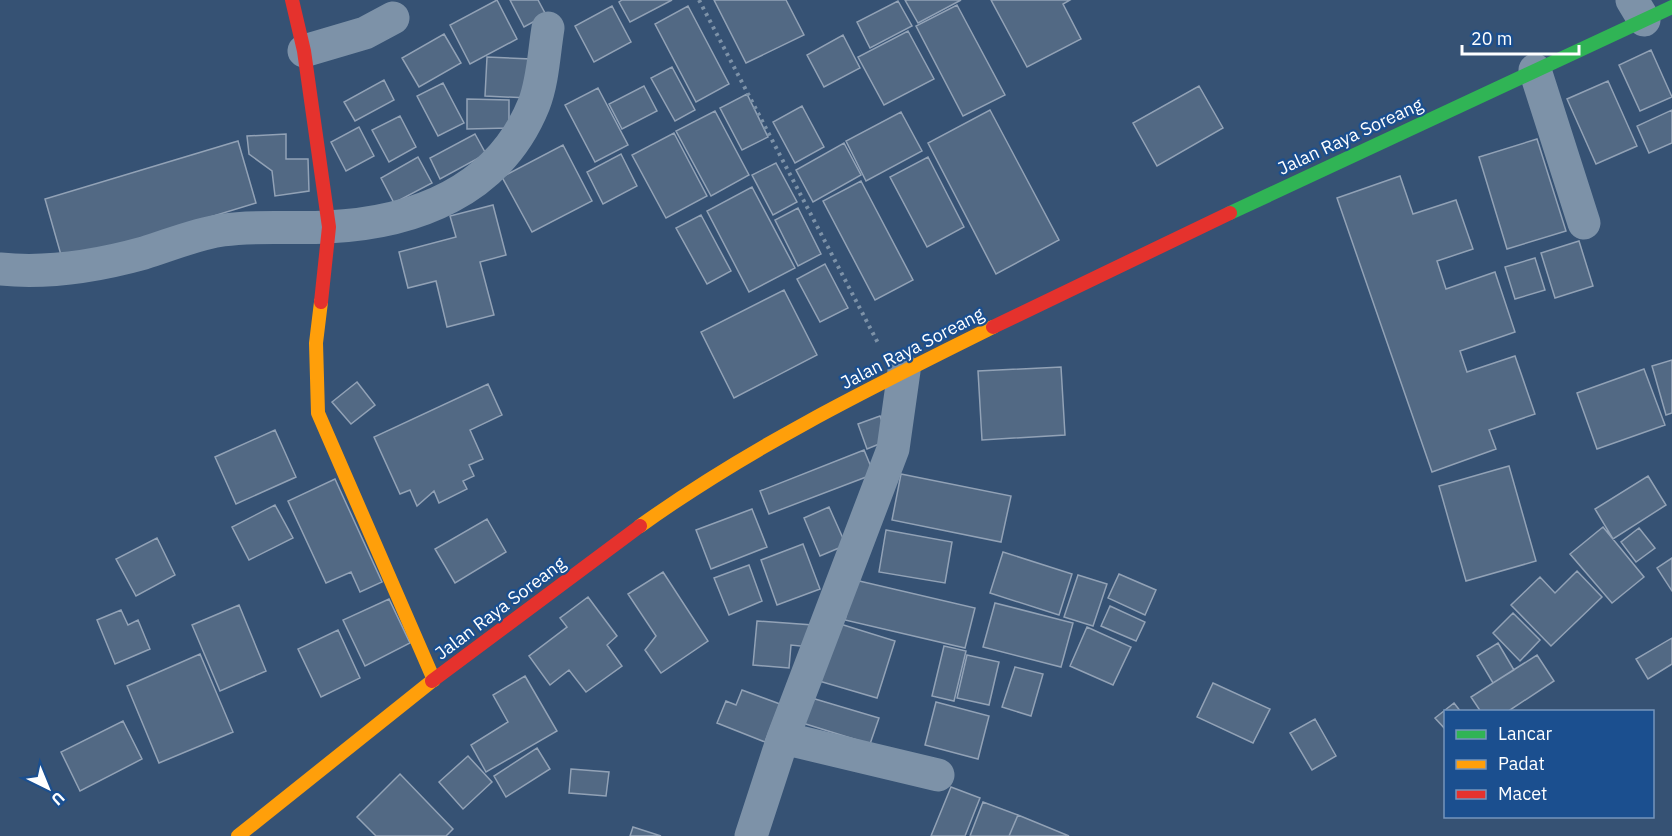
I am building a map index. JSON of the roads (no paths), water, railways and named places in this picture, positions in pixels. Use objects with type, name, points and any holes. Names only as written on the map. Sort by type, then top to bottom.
[{"type":"main road","points":[[292,0],[304,51],[329,227],[316,343],[318,413],[434,680]]},
{"type":"main road","name":"Jalan Raya Soreang","points":[[238,836],[434,680],[690,490],[765,445],[900,373],[1130,259],[1535,70],[1649,9]]},
{"type":"street","points":[[304,51],[365,33],[393,18]]},
{"type":"street","points":[[0,269],[30,272],[81,267],[224,230],[329,227],[383,221],[420,212],[439,204],[482,175],[517,134],[534,103],[548,28]]},
{"type":"street","points":[[1535,70],[1584,223]]},
{"type":"street","points":[[750,836],[783,738],[893,449],[900,373]]},
{"type":"street","points":[[783,738],[938,775]]}]
